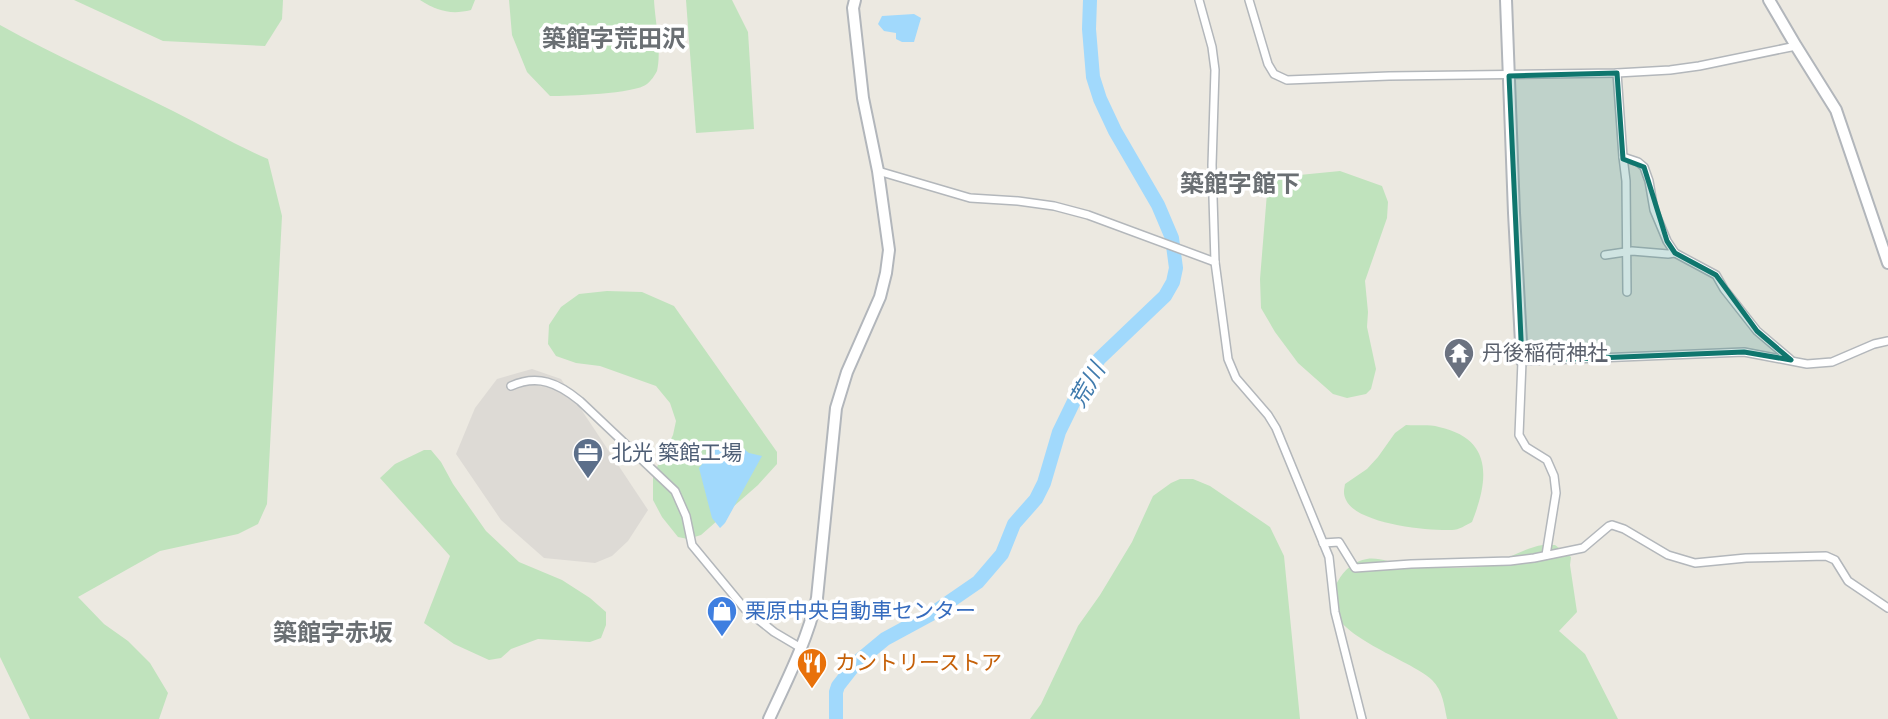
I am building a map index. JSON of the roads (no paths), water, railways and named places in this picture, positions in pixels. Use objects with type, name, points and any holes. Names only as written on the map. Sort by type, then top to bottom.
[{"type":"street","points":[[769,719],[801,648],[817,598],[836,408],[847,372],[880,297],[889,250],[878,171],[863,98],[853,8],[855,0]]},
{"type":"street","points":[[1199,0],[1212,47],[1215,70],[1212,165],[1215,262],[1228,359],[1236,378],[1276,428],[1329,557],[1335,612],[1362,719]]},
{"type":"street","points":[[1249,0],[1268,64],[1274,74],[1287,80],[1617,73],[1699,66],[1796,46]]},
{"type":"street","points":[[1506,0],[1522,361],[1519,435],[1526,447],[1547,460],[1554,476],[1556,493],[1546,555]]},
{"type":"street","points":[[1769,0],[1836,110],[1888,263]]},
{"type":"street","points":[[1617,73],[1626,181],[1627,292]]},
{"type":"street","points":[[1623,157],[1644,167],[1654,210],[1675,253],[1716,275],[1757,331],[1791,360]]},
{"type":"street","points":[[878,171],[970,198],[1054,206],[1087,215],[1215,262]]},
{"type":"street","points":[[1605,255],[1632,251],[1675,253]]},
{"type":"street","points":[[1522,361],[1744,352],[1807,364],[1832,362],[1874,344],[1888,341]]},
{"type":"street","points":[[511,386],[523,380],[540,380],[567,390],[580,401],[675,491],[686,516],[692,545],[745,609],[774,632],[801,648]]},
{"type":"street","points":[[1323,543],[1339,542],[1355,568],[1510,561],[1583,548],[1612,525],[1641,538],[1668,555],[1695,563],[1746,558],[1826,556],[1835,560],[1849,581],[1888,608]]},
{"type":"water","points":[[914,14],[921,18],[914,42],[896,39],[896,33],[884,31],[878,24],[882,16]]},
{"type":"water","points":[[716,446],[726,451],[744,449],[762,456],[720,528],[712,518],[699,468]]},
{"type":"waterway","name":"荒川","points":[[836,719],[838,686],[856,663],[885,639],[933,613],[978,582],[1002,554],[1014,524],[1036,499],[1044,483],[1059,432],[1079,391],[1099,359],[1165,296],[1173,282],[1176,268],[1172,238],[1158,205],[1115,131],[1093,77],[1089,29],[1090,0]]},
{"type":"place","name":"丹後稲荷神社","points":[[1459,380]]},
{"type":"place","name":"北光 築館工場","points":[[588,480]]},
{"type":"place","name":"栗原中央自動車センター","points":[[722,638]]},
{"type":"place","name":"カントリーストア","points":[[812,690]]},
{"type":"district","name":"築館字荒田沢","points":[[614,39]]},
{"type":"district","name":"築館字館下","points":[[1240,184]]},
{"type":"district","name":"築館字赤坂","points":[[333,633]]}]
